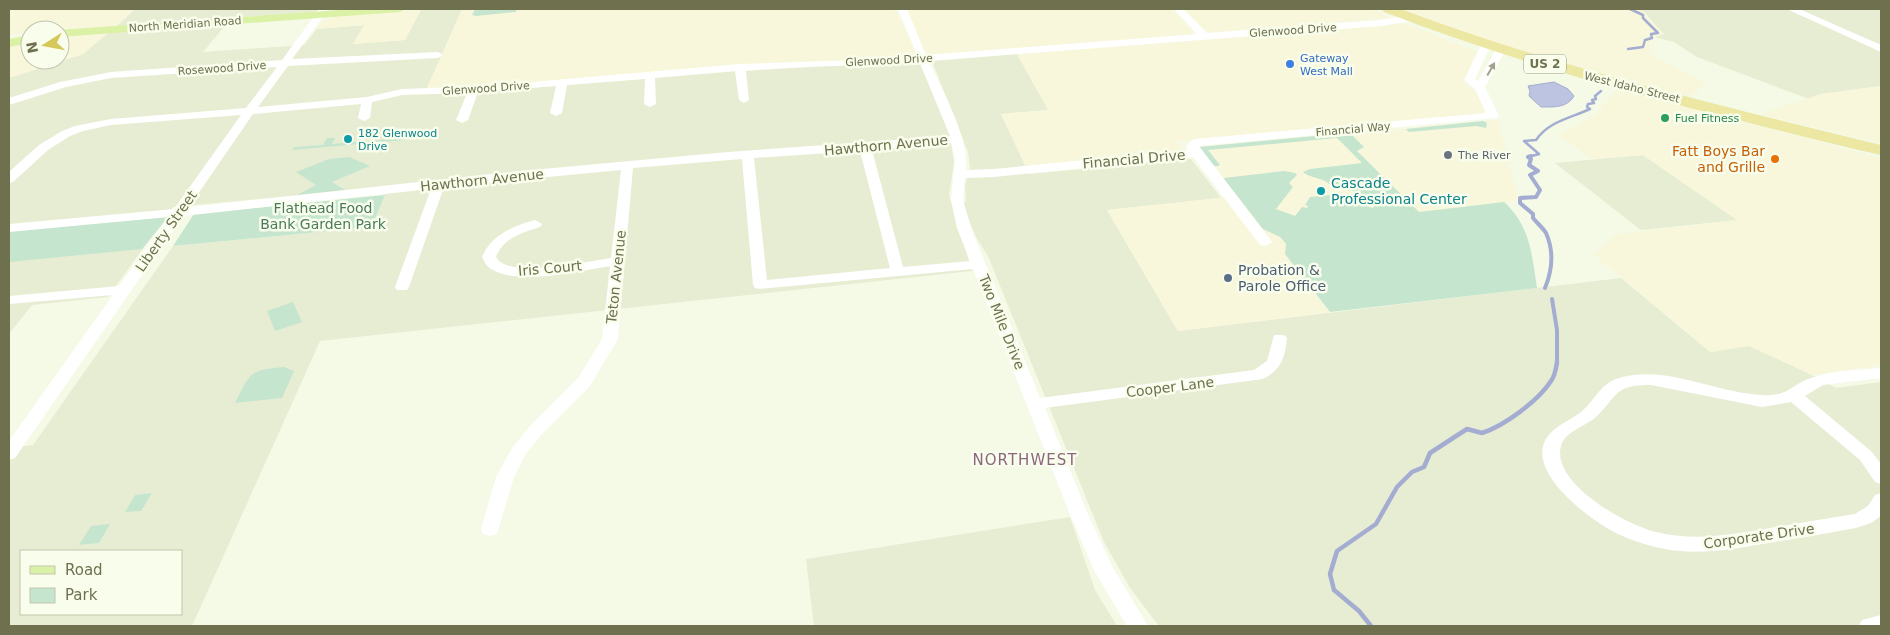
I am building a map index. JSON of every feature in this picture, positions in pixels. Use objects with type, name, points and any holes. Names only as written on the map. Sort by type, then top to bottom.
[{"type":"highway","name":"West Idaho Street","points":[[1389,9],[1501,50],[1610,82],[1881,150]]},
{"type":"main road","name":"North Meridian Road","points":[[70,32],[322,12],[400,9]]},
{"type":"street","name":"Two Mile Drive","points":[[902,9],[957,139],[961,158],[957,191],[959,210],[978,264],[1098,558],[1138,626]]},
{"type":"street","points":[[1178,9],[1204,36]]},
{"type":"street","points":[[1792,9],[1881,49]]},
{"type":"street","name":"Liberty Street","points":[[9,454],[249,112],[322,12]]},
{"type":"street","name":"Glenwood Drive","points":[[9,179],[49,142],[62,134],[80,128],[111,122],[249,112],[367,100],[402,92],[474,90],[740,68],[923,58],[1380,23],[1412,18]]},
{"type":"street","points":[[1486,45],[1469,80],[1480,87],[1501,50]]},
{"type":"street","name":"Rosewood Drive","points":[[9,102],[54,87],[102,76],[438,54]]},
{"type":"street","points":[[740,68],[744,100]]},
{"type":"street","points":[[650,75],[650,104]]},
{"type":"street","points":[[556,113],[562,82]]},
{"type":"street","name":"Financial Way","points":[[1197,153],[1192,147],[1195,143],[1492,116],[1480,87]]},
{"type":"street","points":[[462,120],[474,90]]},
{"type":"street","points":[[364,118],[367,100]]},
{"type":"street","name":"Hawthorn Avenue","points":[[9,228],[437,190],[627,166],[957,139]]},
{"type":"street","points":[[865,147],[897,270]]},
{"type":"street","name":"Financial Drive","points":[[960,174],[994,173],[1197,153],[1265,242]]},
{"type":"street","points":[[748,155],[760,285],[897,270],[978,264]]},
{"type":"street","name":"Teton Avenue","points":[[490,529],[505,477],[518,452],[536,430],[584,382],[610,339],[627,166]]},
{"type":"street","points":[[402,287],[437,190]]},
{"type":"street","name":"Iris Court","points":[[535,224],[503,237],[491,248],[489,257],[494,266],[513,272],[530,272],[617,261]]},
{"type":"street","points":[[9,300],[125,290]]},
{"type":"street","name":"Cooper Lane","points":[[1035,404],[1257,375],[1269,370],[1276,360],[1279,338]]},
{"type":"street","name":"Corporate Drive","points":[[1881,373],[1817,381],[1794,396],[1763,401],[1707,392],[1673,383],[1639,380],[1626,381],[1611,388],[1590,414],[1561,432],[1552,445],[1552,456],[1557,471],[1571,490],[1589,506],[1613,523],[1640,534],[1672,543],[1702,546],[1856,521],[1870,516],[1878,508],[1881,500]]},
{"type":"street","points":[[1794,396],[1866,456],[1881,477]]},
{"type":"street","points":[[1869,626],[1881,624]]},
{"type":"shaded area","points":[[9,9],[135,9],[117,26],[70,28],[70,20],[20,20],[20,33],[9,34]]},
{"type":"shaded area","points":[[135,9],[330,9],[312,12],[117,26]]},
{"type":"shaded area","points":[[462,9],[426,92],[481,92],[808,65],[919,60],[949,129],[954,163],[949,195],[972,271],[320,341],[192,626],[9,626],[9,448],[33,445],[173,246],[371,227],[387,187],[173,207],[108,297],[32,305],[9,334],[9,78],[34,70],[70,70],[70,58],[83,54],[108,33],[225,26],[203,52],[304,45],[317,29],[365,25],[353,44],[405,40],[421,10]]},
{"type":"shaded area","points":[[462,9],[895,9],[919,60],[808,65],[481,92],[425,92]]},
{"type":"shaded area","points":[[906,9],[1171,9],[1194,32],[1191,35],[933,55],[924,52]]},
{"type":"shaded area","points":[[1184,9],[1372,9],[1390,18],[1213,33],[1206,31]]},
{"type":"shaded area","points":[[1403,9],[1634,9],[1643,11],[1664,34],[1654,37],[1650,43],[1649,53],[1707,84],[1689,97],[1536,56]]},
{"type":"shaded area","points":[[1634,9],[1786,9],[1881,51],[1881,86],[1821,94],[1809,99],[1697,57],[1674,42],[1654,37],[1664,34]]},
{"type":"shaded area","points":[[1799,9],[1881,9],[1881,45],[1857,35]]},
{"type":"shaded area","points":[[421,10],[405,40],[353,44],[364,25],[317,29],[323,21],[335,16]]},
{"type":"shaded area","points":[[1407,24],[1477,52],[1466,77],[1465,85],[1479,94],[1485,114],[1177,142],[1184,151],[1026,166],[1001,114],[1048,110],[1017,54]]},
{"type":"shaded area","points":[[108,33],[83,54],[70,58],[70,35]]},
{"type":"shaded area","points":[[20,38],[20,70],[34,70],[9,78],[9,39]]},
{"type":"shaded area","points":[[1017,54],[1049,110],[1001,114],[1029,174],[1191,159],[1221,198],[1107,210],[1178,331],[1621,278],[1710,352],[1749,345],[1836,388],[1881,382],[1881,626],[1159,626],[1130,588],[1104,542],[988,256],[976,237],[963,205],[966,201],[965,185],[970,168],[968,152],[932,61]]},
{"type":"shaded area","points":[[1881,86],[1881,144],[1761,114],[1821,94]]},
{"type":"shaded area","points":[[1616,89],[1881,158],[1881,365],[1812,375],[1749,346],[1711,352],[1594,255],[1617,234],[1737,220],[1643,155],[1591,159],[1558,134],[1595,116]]},
{"type":"shaded area","points":[[1498,120],[1518,198],[1517,201],[1264,229],[1281,237],[1286,244],[1285,254],[1330,312],[1178,331],[1107,210],[1237,196],[1200,147]]},
{"type":"shaded area","points":[[1643,155],[1737,220],[1641,230],[1555,163]]},
{"type":"shaded area","points":[[1070,517],[1095,590],[1117,626],[814,626],[806,559]]},
{"type":"green space","points":[[475,9],[517,9],[516,12],[476,16],[472,15]]},
{"type":"green space","points":[[1483,121],[1487,123],[1486,128],[1476,126],[1409,132],[1406,129]]},
{"type":"green space","points":[[1347,133],[1352,135],[1364,147],[1357,151],[1419,212],[1504,202],[1513,211],[1525,231],[1531,252],[1537,288],[1330,312],[1285,254],[1286,244],[1280,237],[1263,229],[1223,178],[1284,171],[1295,173],[1297,175],[1289,183],[1293,187],[1276,209],[1295,216],[1302,207],[1307,208],[1308,206],[1305,205],[1310,197],[1331,195],[1347,200],[1346,202],[1351,204],[1353,202],[1373,208],[1379,199],[1329,184],[1303,172],[1310,169],[1362,163],[1337,138],[1208,150],[1220,165],[1218,166],[1213,166],[1199,147]]},
{"type":"green space","points":[[327,138],[335,138],[332,144],[405,138],[404,140],[292,150],[294,147],[323,145]]},
{"type":"green space","points":[[349,157],[370,166],[332,182],[345,190],[297,195],[316,185],[296,172],[329,159]]},
{"type":"green space","name":"Flathead Food Bank Garden Park","points":[[385,195],[371,227],[173,246],[194,214]]},
{"type":"green space","points":[[168,217],[142,249],[9,262],[9,231]]},
{"type":"green space","points":[[293,302],[302,322],[275,331],[267,311]]},
{"type":"green space","points":[[284,367],[294,371],[282,398],[235,403],[244,385],[252,375],[264,370]]},
{"type":"green space","points":[[152,493],[141,511],[125,512],[135,495]]},
{"type":"green space","points":[[110,524],[99,543],[79,545],[91,526]]},
{"type":"water","points":[[1554,82],[1568,89],[1574,96],[1568,103],[1560,106],[1541,107],[1529,96],[1528,86]]},
{"type":"waterway","points":[[1628,49],[1643,47],[1645,40],[1652,38],[1651,34],[1658,33],[1643,18],[1643,15],[1630,9]]},
{"type":"waterway","points":[[1528,157],[1539,154],[1524,141],[1536,140],[1547,128],[1590,109],[1587,107],[1588,104],[1594,103],[1592,100],[1596,99],[1595,96],[1601,91]]},
{"type":"waterway","points":[[1528,157],[1531,159],[1529,165],[1538,171],[1530,175],[1540,190],[1536,197],[1520,198],[1520,203],[1533,214],[1533,218],[1545,231],[1549,240],[1551,261],[1545,288]]},
{"type":"waterway","points":[[1552,299],[1557,330],[1557,362]]},
{"type":"waterway","points":[[1371,626],[1359,611],[1334,590],[1330,574],[1337,551],[1376,524],[1397,487],[1412,472],[1424,467],[1430,453],[1467,429],[1482,433],[1491,430],[1510,419],[1538,397],[1552,379],[1557,362]]},
{"type":"place","name":"Gateway West Mall","points":[[1290,64]]},
{"type":"place","name":"Fuel Fitness","points":[[1665,118]]},
{"type":"place","name":"182 Glenwood Drive","points":[[348,139]]},
{"type":"place","name":"The River","points":[[1448,155]]},
{"type":"place","name":"Fatt Boys Bar and Grille","points":[[1775,159]]},
{"type":"place","name":"Cascade Professional Center","points":[[1321,191]]},
{"type":"place","name":"Probation & Parole Office","points":[[1228,278]]},
{"type":"district","name":"NORTHWEST","points":[[1025,460]]}]
